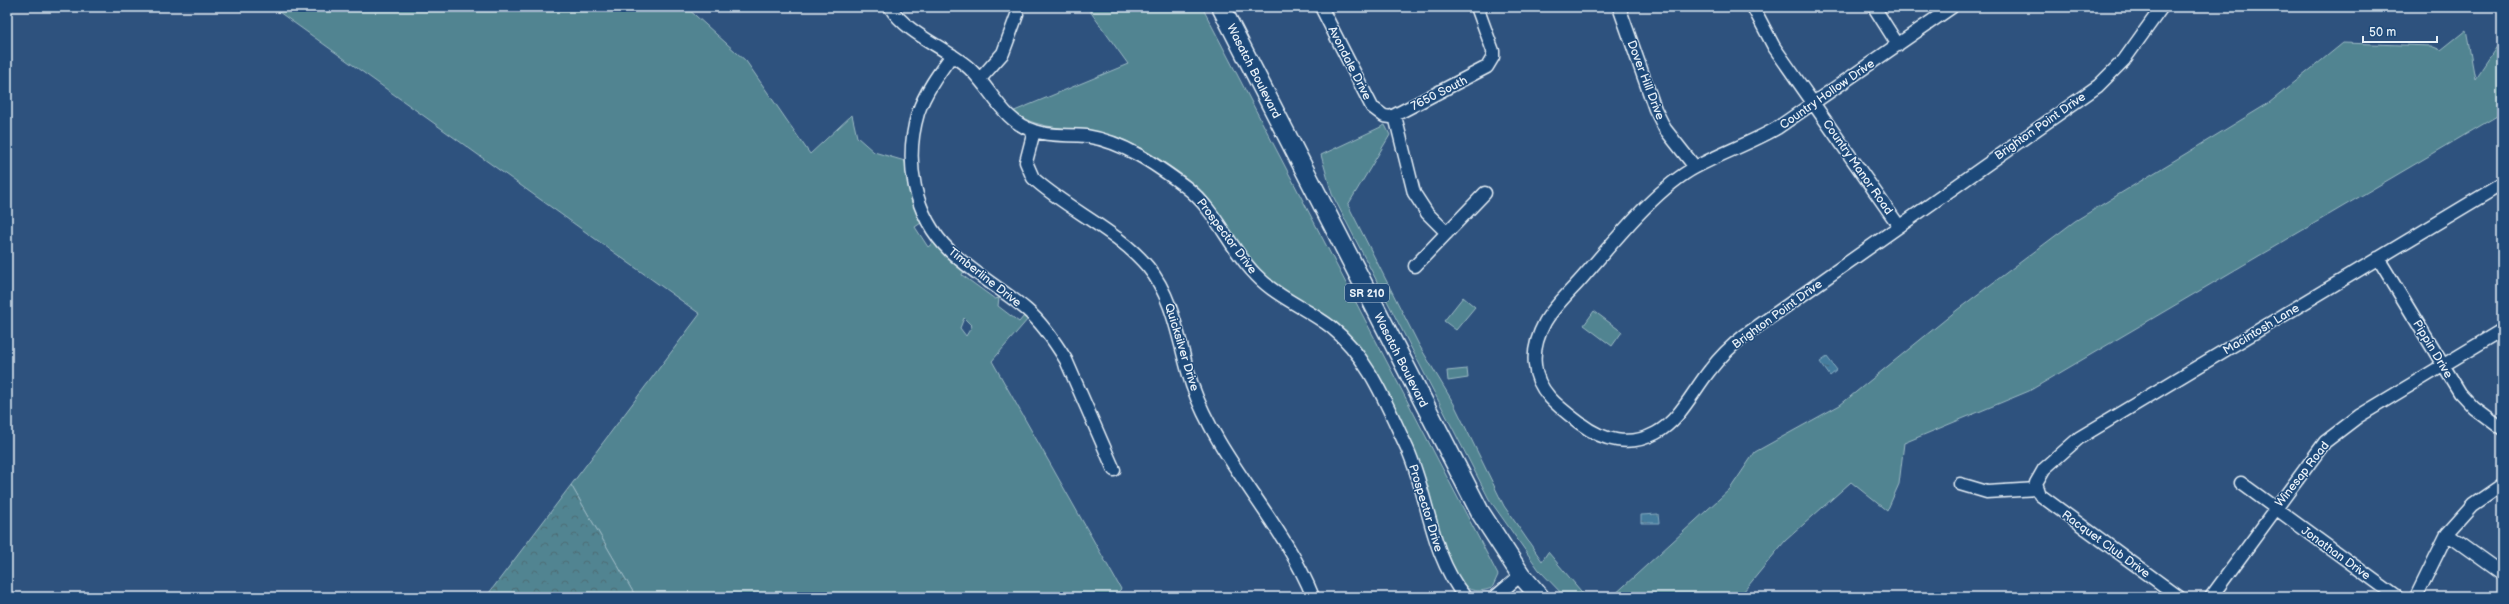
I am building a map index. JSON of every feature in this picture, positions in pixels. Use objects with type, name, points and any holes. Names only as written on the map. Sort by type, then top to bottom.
[{"type":"main road","name":"Wasatch Boulevard","points":[[1221,7],[1477,506],[1521,575],[1540,597]]},
{"type":"street","name":"Prospector Drive","points":[[890,7],[909,26],[952,55],[980,79],[1003,111],[1017,123],[1034,131],[1086,136],[1106,141],[1145,158],[1205,204],[1243,261],[1272,290],[1330,326],[1345,338],[1367,368],[1408,450],[1424,497],[1436,545],[1444,566],[1465,597]]},
{"type":"street","name":"Avondale Drive","points":[[1321,7],[1372,107],[1389,116]]},
{"type":"street","name":"7650 South","points":[[1389,116],[1483,71],[1491,62],[1493,57],[1492,46],[1477,7]]},
{"type":"street","name":"Dover Hill Drive","points":[[1619,7],[1655,110],[1665,129],[1695,167]]},
{"type":"street","name":"Country Manor Road","points":[[1753,7],[1774,47],[1899,226]]},
{"type":"street","points":[[1874,7],[1898,44]]},
{"type":"street","name":"Country Hollow Drive","points":[[1695,167],[1752,142],[1814,104],[1952,7]]},
{"type":"street","name":"Brighton Point Drive","points":[[1695,167],[1656,198],[1612,245],[1546,320],[1539,335],[1535,350],[1535,366],[1543,389],[1560,408],[1586,428],[1613,440],[1629,441],[1645,438],[1667,426],[1731,346],[2107,78],[2124,60],[2162,7]]},
{"type":"street","points":[[980,79],[1002,53],[1017,15]]},
{"type":"street","name":"Timberline Drive","points":[[952,55],[933,82],[918,111],[911,143],[912,172],[917,197],[933,231],[943,244],[967,265],[1027,310],[1056,344],[1066,360],[1114,470]]},
{"type":"street","points":[[1389,116],[1414,193],[1426,213],[1447,233]]},
{"type":"street","name":"Quicksilver Drive","points":[[1034,131],[1026,162],[1033,178],[1136,255],[1158,281],[1172,314],[1192,384],[1214,434],[1299,568],[1312,597]]},
{"type":"street","name":"Macintosh Lane","points":[[2037,489],[2038,476],[2079,438],[2502,184]]},
{"type":"street","points":[[1415,266],[1485,193]]},
{"type":"street","name":"Pippin Drive","points":[[2378,258],[2466,401],[2502,429]]},
{"type":"street","name":"Winesap Road","points":[[2211,597],[2313,456],[2342,428],[2502,330]]},
{"type":"street","name":"Jonathan Drive","points":[[2241,483],[2397,597]]},
{"type":"street","points":[[1960,484],[1987,492],[2037,489]]},
{"type":"street","points":[[2416,597],[2447,534],[2473,505],[2502,485]]},
{"type":"street","name":"Racquet Club Drive","points":[[2037,489],[2046,500],[2179,597]]},
{"type":"street","points":[[2447,534],[2500,572]]},
{"type":"street","points":[[1495,597],[1521,575]]},
{"type":"green space","points":[[272,7],[686,7],[746,61],[810,154],[852,115],[857,137],[874,152],[905,161],[912,193],[923,222],[940,248],[964,271],[962,275],[995,299],[999,298],[998,306],[1019,322],[1024,316],[1028,319],[992,361],[1121,589],[1113,597],[636,597],[571,485],[700,314]],"holes":[[[921,223],[934,242],[928,247],[915,227]],[[964,318],[972,326],[966,336],[960,328]]]},
{"type":"green space","points":[[1087,7],[1202,7],[1498,575],[1492,588],[1480,591],[1469,589],[1462,583],[1455,573],[1445,552],[1433,506],[1424,480],[1399,419],[1385,389],[1362,349],[1343,328],[1321,311],[1283,291],[1269,280],[1244,251],[1208,198],[1181,174],[1157,158],[1133,144],[1113,136],[1046,126],[1032,122],[1012,112],[1128,64]]},
{"type":"green space","points":[[2466,30],[2475,79],[2502,39],[2502,112],[2497,116],[2029,391],[1904,443],[1899,484],[1887,511],[1851,482],[1785,541],[1739,597],[1612,597],[1730,489],[1755,452],[1840,405],[1957,310],[2075,221],[2269,103],[2343,43],[2431,46],[2441,50]]},
{"type":"green space","points":[[1385,125],[1390,135],[1348,205],[1419,345],[1454,404],[1504,506],[1542,561],[1548,552],[1586,597],[1565,597],[1539,570],[1489,499],[1332,194],[1321,155]]},
{"type":"green space","points":[[1463,297],[1475,307],[1456,330],[1444,321]]},
{"type":"green space","points":[[1594,311],[1622,332],[1612,346],[1584,325]]},
{"type":"green space","points":[[1467,369],[1468,378],[1448,381],[1447,371]]},
{"type":"green space","points":[[571,485],[636,597],[486,597]]},
{"type":"water","points":[[1827,357],[1837,370],[1830,376],[1820,362]]},
{"type":"water","points":[[1658,514],[1659,523],[1641,523],[1641,515]]}]
